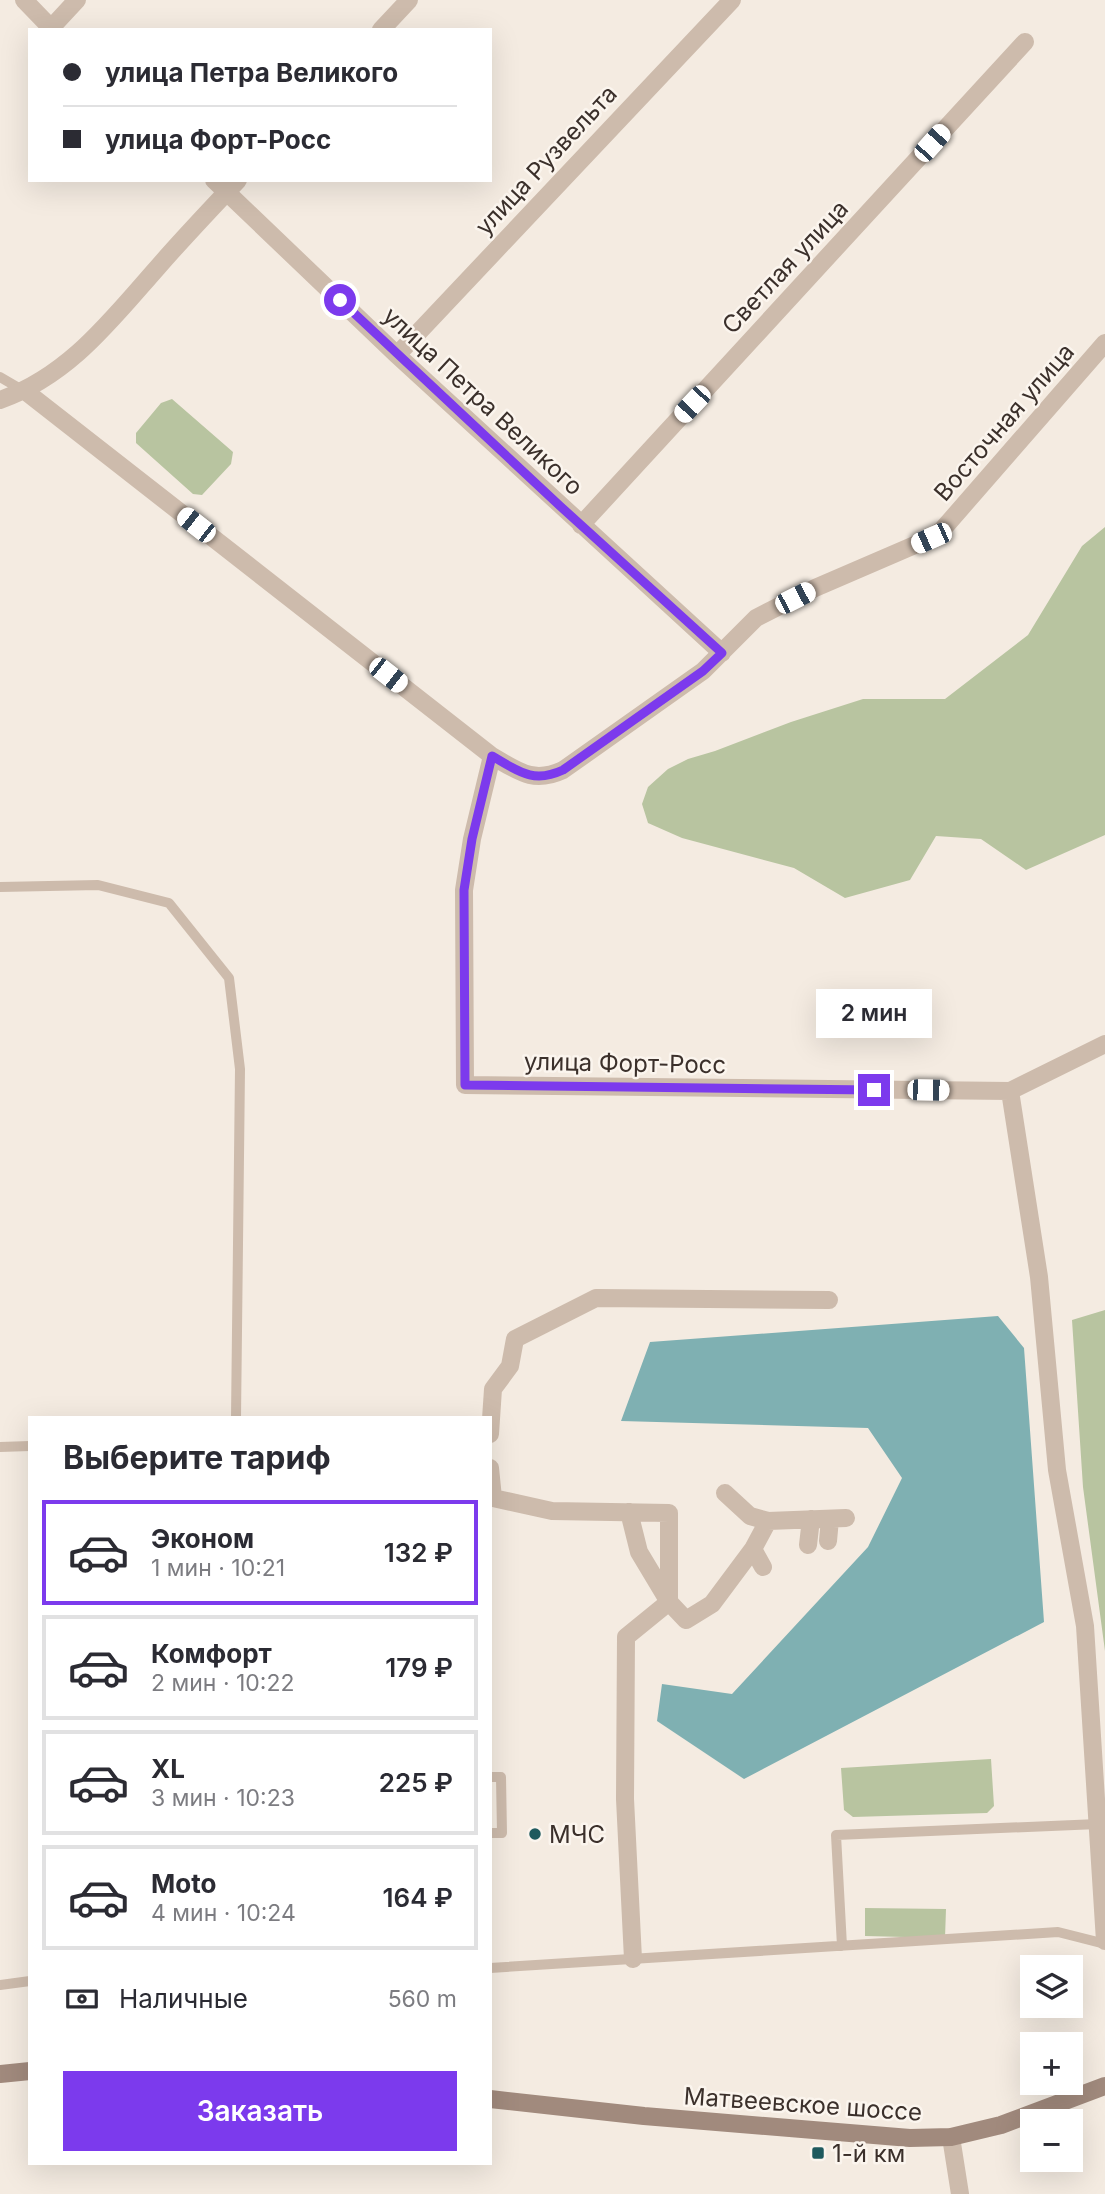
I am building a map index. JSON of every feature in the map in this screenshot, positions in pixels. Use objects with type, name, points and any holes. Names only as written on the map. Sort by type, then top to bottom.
[{"type":"main road","points":[[0,2074],[28,2071]]},
{"type":"main road","name":"Матвеевское шоссе","points":[[492,2099],[644,2116],[910,2138],[951,2137],[1001,2125],[1105,2086]]},
{"type":"street","points":[[24,0],[51,28]]},
{"type":"street","points":[[53,28],[77,0]]},
{"type":"street","points":[[383,28],[409,0]]},
{"type":"street","name":"улица Рузвельта","points":[[397,355],[732,0]]},
{"type":"street","name":"Светлая улица","points":[[581,525],[1025,42]]},
{"type":"street","points":[[0,400],[25,391],[88,347],[207,212],[226,184]]},
{"type":"street","name":"улица Петра Великого","points":[[226,184],[397,355],[722,653]]},
{"type":"street","name":"Восточная улица","points":[[25,391],[492,756],[526,775],[538,777],[563,770],[703,671],[756,618],[815,588],[931,538],[942,530],[1105,344]]},
{"type":"street","name":"улица Форт-Росс","points":[[492,756],[472,839],[464,890],[465,1085],[1010,1091],[1105,1044]]},
{"type":"street","points":[[1010,1091],[1039,1277],[1057,1470],[1085,1626],[1101,1796],[1098,1824],[1105,1942]]},
{"type":"street","points":[[491,1416],[493,1389],[510,1366],[515,1339],[596,1298],[829,1300]]},
{"type":"street","points":[[492,1487],[493,1497],[552,1511],[669,1513],[669,1602]]},
{"type":"street","points":[[725,1493],[750,1516],[768,1521],[838,1518],[828,1541]]},
{"type":"street","points":[[629,1512],[639,1552],[669,1602],[686,1620],[712,1604],[754,1549],[768,1521]]},
{"type":"street","points":[[808,1545],[811,1519]]},
{"type":"street","points":[[754,1549],[763,1567]]},
{"type":"street","points":[[633,1959],[625,1798],[626,1637],[669,1602]]},
{"type":"street","points":[[951,2137],[960,2194]]},
{"type":"lane","points":[[0,377],[25,391]]},
{"type":"lane","points":[[0,887],[98,885],[169,903],[229,978],[240,1069],[236,1416]]},
{"type":"lane","points":[[0,1447],[28,1446]]},
{"type":"lane","points":[[492,1777],[502,1777],[502,1833],[492,1833]]},
{"type":"lane","points":[[842,1946],[835,1835],[1098,1824]]},
{"type":"lane","points":[[492,1968],[1058,1932],[1105,1942]]},
{"type":"lane","points":[[0,1985],[28,1981]]},
{"type":"green space","points":[[172,399],[233,452],[231,464],[202,495],[193,494],[136,443],[136,433],[161,403]]},
{"type":"green space","points":[[1105,527],[1105,835],[1026,870],[981,839],[936,836],[910,880],[845,898],[794,868],[682,838],[648,823],[642,804],[648,787],[668,769],[688,759],[863,699],[945,699],[1028,635],[1082,546]]},
{"type":"green space","points":[[1105,1310],[1105,1651],[1083,1487],[1072,1320]]},
{"type":"green space","points":[[991,1759],[994,1806],[987,1813],[853,1817],[844,1810],[841,1768]]},
{"type":"green space","points":[[865,1908],[946,1909],[945,1938],[865,1936]]},
{"type":"water","points":[[998,1316],[1024,1348],[1044,1622],[744,1779],[657,1721],[662,1684],[732,1694],[868,1547],[902,1478],[868,1428],[621,1421],[650,1342]]},
{"type":"place","name":"МЧС","points":[[535,1834]]},
{"type":"place","name":"1-й км","points":[[818,2153]]},
{"type":"route","points":[[340,300],[722,653],[703,671],[563,770],[552,775],[526,775],[492,756],[472,839],[464,890],[465,1085],[874,1090]]}]
